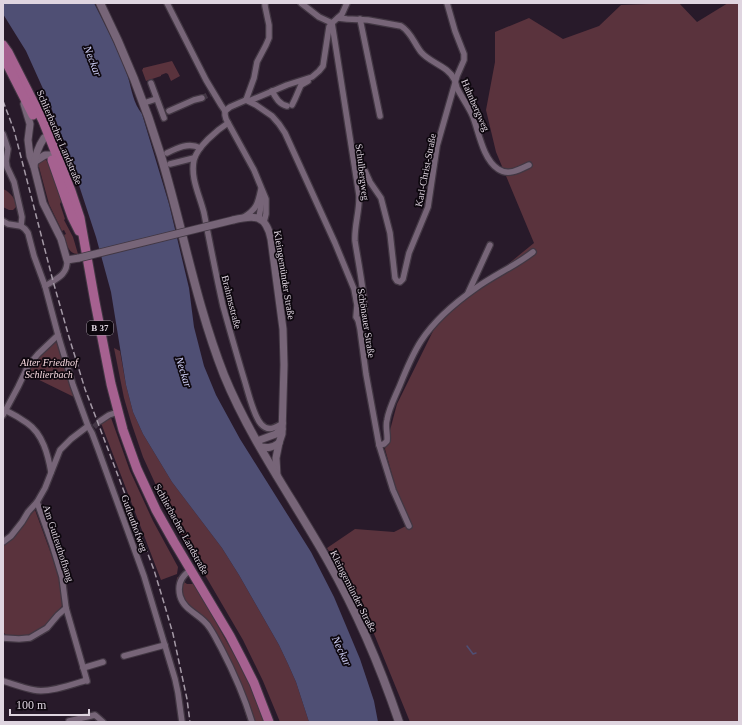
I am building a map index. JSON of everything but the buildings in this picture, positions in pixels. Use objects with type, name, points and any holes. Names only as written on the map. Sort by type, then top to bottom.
[{"type":"main road","name":"Kleingemünder Straße","points":[[100,3],[133,73],[144,103],[162,157],[211,339],[230,389],[277,476],[350,600],[377,661],[399,722]]},
{"type":"main road","name":"Schlierbacher Landstraße","points":[[3,45],[31,98],[46,137],[71,191],[80,218],[108,369],[118,412],[137,469],[152,502],[174,542],[230,636],[254,683],[269,722]]},
{"type":"main road","name":"Schlierbacher Landstraße","points":[[3,56],[46,137],[72,217],[84,243]]},
{"type":"street","name":"Kleingemünder Straße","points":[[167,3],[212,93],[226,112],[225,116],[228,123],[254,170],[261,188],[262,220],[271,239],[283,329],[284,365],[282,438],[279,443],[276,458],[277,476]]},
{"type":"street","points":[[247,101],[254,79],[257,62],[269,38],[269,25],[265,3]]},
{"type":"street","points":[[301,3],[318,17],[332,22]]},
{"type":"street","points":[[272,91],[282,104],[289,105],[295,99],[301,85],[311,79],[319,71],[323,66],[328,30],[332,22],[344,11],[347,3]]},
{"type":"street","name":"Karl-Christ-Straße","points":[[355,168],[360,168],[365,171],[381,198],[390,233],[395,278],[400,282],[403,279],[409,253],[428,207],[437,150],[455,82],[463,63],[464,57],[447,3]]},
{"type":"street","name":"Hahnbergweg","points":[[338,18],[371,20],[402,27],[409,33],[424,55],[454,78],[457,87],[473,117],[486,154],[494,166],[509,173],[529,165]]},
{"type":"street","points":[[360,19],[380,116]]},
{"type":"street","name":"Schulbergweg","points":[[332,22],[359,201],[355,228],[355,240],[364,317],[361,320],[358,320]]},
{"type":"street","points":[[226,112],[230,107],[288,84],[312,77]]},
{"type":"street","points":[[151,84],[164,118]]},
{"type":"street","points":[[21,91],[29,120],[28,149],[34,164],[43,203],[61,238],[68,266],[65,272],[45,286]]},
{"type":"street","points":[[169,112],[194,100],[202,98]]},
{"type":"street","points":[[144,103],[156,99]]},
{"type":"street","name":"Schönauer Straße","points":[[247,101],[272,116],[285,133],[349,277],[355,293],[357,305],[356,317],[358,320],[379,445],[391,486],[409,526]]},
{"type":"street","points":[[170,164],[194,158],[200,148],[228,123]]},
{"type":"street","points":[[3,134],[8,149],[6,161],[7,166],[14,182],[22,216],[21,226],[8,224],[3,221]]},
{"type":"street","points":[[28,149],[36,140],[46,137]]},
{"type":"street","points":[[34,164],[38,150],[46,137]]},
{"type":"street","points":[[166,152],[191,145],[200,148]]},
{"type":"street","points":[[34,164],[45,155],[51,155]]},
{"type":"street","name":"Brahmsstraße","points":[[194,158],[194,178],[201,201],[217,279],[247,388],[260,423],[268,429],[282,426]]},
{"type":"street","points":[[244,217],[256,208],[261,188]]},
{"type":"street","points":[[67,260],[244,217],[251,216],[262,220]]},
{"type":"street","name":"Gutleuthofweg","points":[[21,226],[28,233],[73,384],[144,576],[178,693],[182,722]]},
{"type":"street","points":[[467,296],[490,245]]},
{"type":"street","points":[[379,445],[384,444],[387,441],[386,424],[390,409],[416,351],[428,332],[447,312],[478,286],[533,252]]},
{"type":"street","points":[[51,473],[48,458],[36,431],[28,423],[4,412],[28,366],[58,335]]},
{"type":"street","points":[[100,421],[109,415],[118,412]]},
{"type":"street","points":[[259,444],[276,434],[282,426]]},
{"type":"street","name":"Am Gutleuthofhang","points":[[3,681],[36,691],[52,690],[87,681],[66,608],[62,577],[37,502],[45,488],[60,450],[71,439],[90,428]]},
{"type":"street","points":[[259,444],[269,448],[274,447],[279,443]]},
{"type":"street","points":[[3,542],[22,522],[37,502]]},
{"type":"street","points":[[191,570],[184,574],[181,579],[179,589],[181,598],[187,607],[204,620],[210,628],[238,682],[252,722]]},
{"type":"street","points":[[4,637],[19,639],[30,638],[47,628],[66,608]]},
{"type":"street","points":[[124,656],[165,645]]},
{"type":"street","points":[[83,668],[103,662]]},
{"type":"street","points":[[69,721],[95,715],[103,722]]},
{"type":"green space","points":[[679,3],[697,22],[728,3],[739,3],[739,722],[410,722],[361,602],[327,548],[355,529],[394,532],[406,526],[385,449],[397,404],[436,325],[534,243],[496,152],[486,110],[495,62],[495,32],[529,18],[563,39],[599,26],[621,5]]},
{"type":"green space","points":[[172,61],[180,76],[171,81],[166,73],[146,81],[142,70],[143,68]]},
{"type":"green space","points":[[44,159],[49,164],[62,202],[60,204],[65,219],[64,220],[73,237],[78,254],[70,250],[64,235],[66,234],[64,230],[62,231],[49,204],[38,167],[38,163]]},
{"type":"green space","points":[[3,189],[6,190],[14,199],[16,207],[13,210],[3,207]]},
{"type":"green space","name":"Alter Friedhof Schlierbach","points":[[56,342],[74,397],[27,374],[35,361]]},
{"type":"green space","points":[[114,348],[120,351],[126,385],[133,412],[143,434],[172,482],[222,548],[239,575],[279,645],[296,682],[309,722],[280,722],[263,681],[243,640],[174,522],[143,457],[124,398]]},
{"type":"green space","points":[[110,415],[130,471],[153,521],[178,567],[177,574],[161,580],[101,423]]},
{"type":"green space","points":[[35,510],[61,581],[62,606],[46,626],[29,635],[18,637],[7,636],[3,632],[3,546]]},
{"type":"green space","points":[[177,577],[187,584],[195,584],[250,686],[264,722],[248,722],[233,675],[212,634],[202,622],[183,608],[178,599],[176,593]]},
{"type":"water","name":"Neckar","points":[[3,3],[94,3],[121,58],[135,101],[142,114],[169,204],[189,288],[194,327],[204,366],[216,395],[240,439],[311,552],[334,597],[360,659],[374,701],[378,722],[309,722],[296,682],[279,645],[239,575],[222,548],[172,482],[143,434],[133,412],[126,385],[111,292],[96,237],[71,161],[49,102],[26,51],[3,14]]},
{"type":"waterway","points":[[467,646],[473,654],[476,653]]},
{"type":"tunnel","points":[[202,98],[210,94]]},
{"type":"tunnel","points":[[94,427],[100,421]]},
{"type":"railway","points":[[3,101],[14,130],[53,281],[85,389],[154,570],[164,603],[173,634],[187,699],[190,722]]}]
